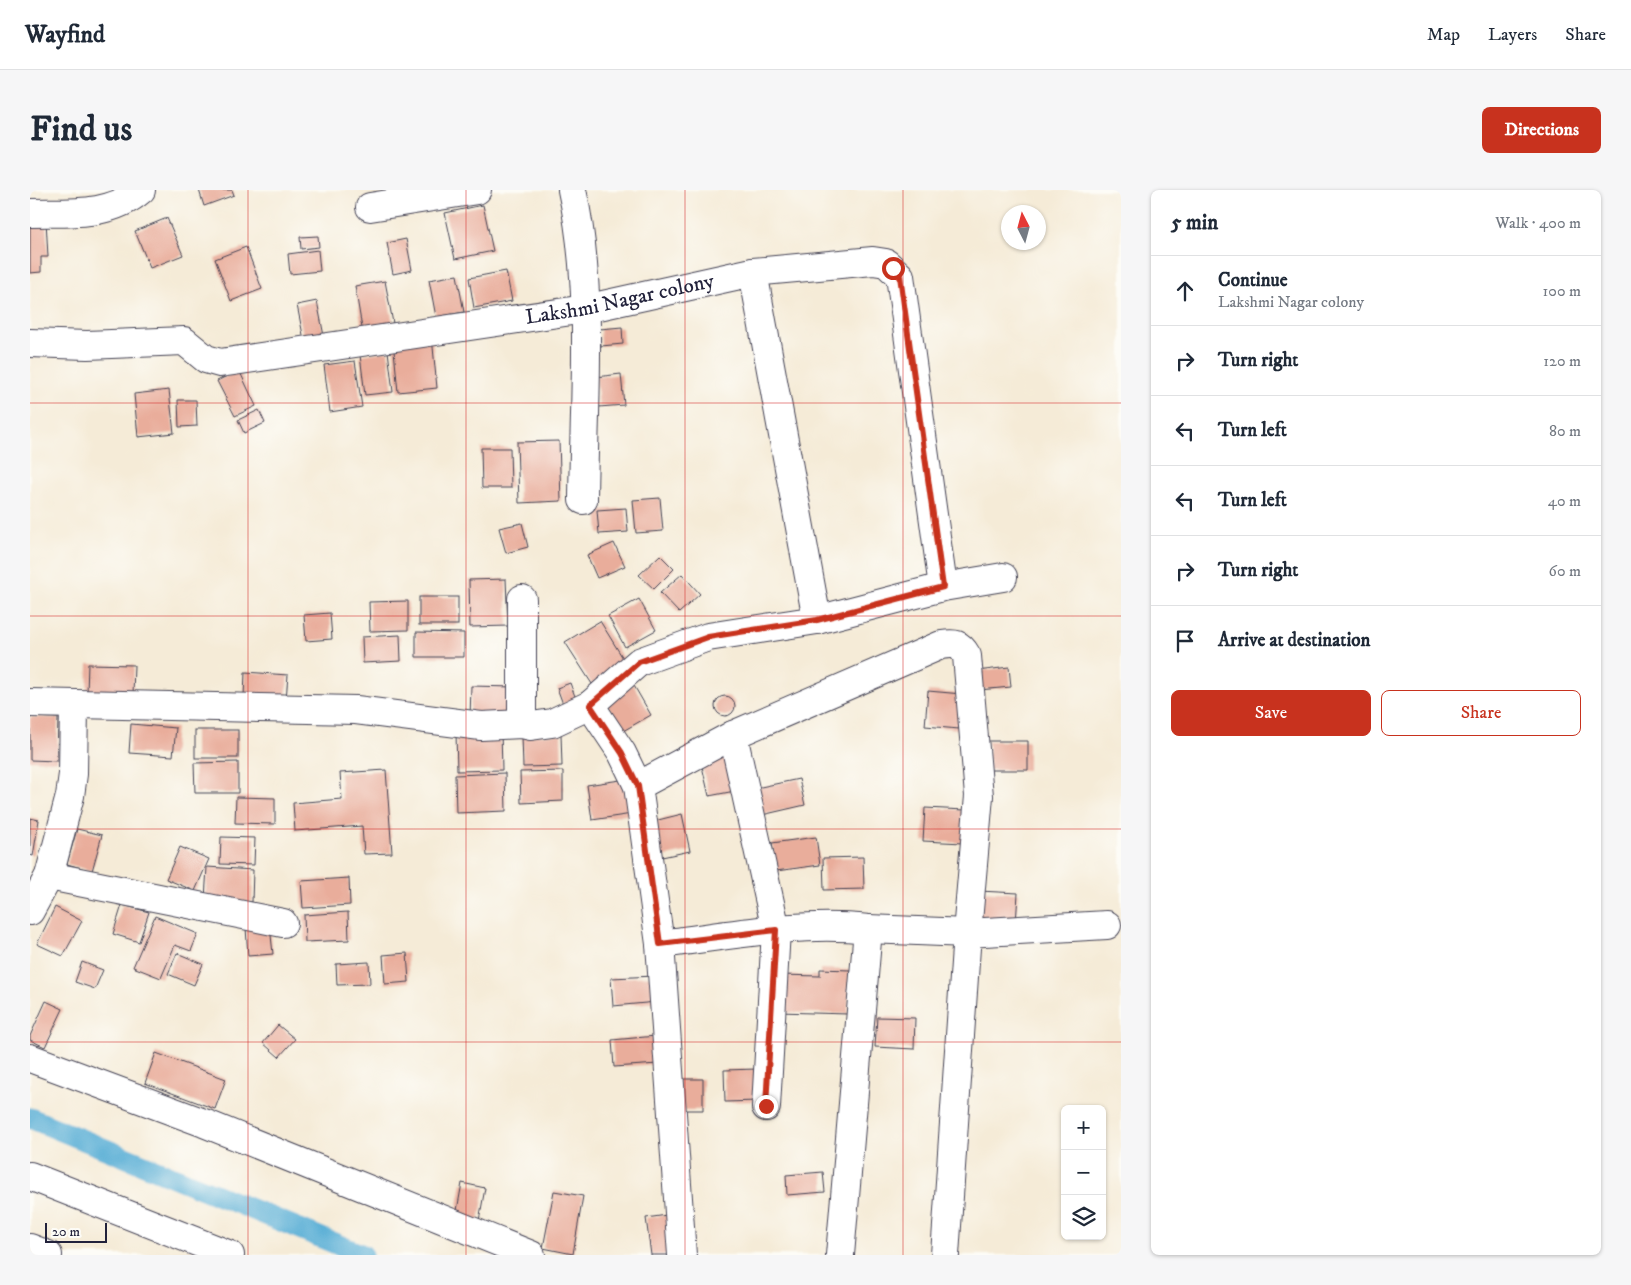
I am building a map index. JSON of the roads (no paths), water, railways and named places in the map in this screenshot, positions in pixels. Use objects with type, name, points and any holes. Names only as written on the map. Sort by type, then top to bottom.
[{"type":"main road","points":[[30,213],[99,211],[119,205],[142,190]]},
{"type":"main road","points":[[370,207],[477,190]]},
{"type":"main road","points":[[572,190],[579,217],[585,309],[584,500]]},
{"type":"main road","name":"Lakshmi Nagar colony","points":[[30,343],[87,345],[184,340],[206,359],[220,364],[585,309],[753,272],[873,261],[886,263],[900,276],[943,587]]},
{"type":"main road","points":[[753,272],[817,620]]},
{"type":"main road","points":[[30,702],[74,705],[356,710],[481,726],[522,724],[531,726],[552,723],[590,705],[639,662],[708,637],[817,620],[943,587],[1003,577]]},
{"type":"main road","points":[[522,599],[522,724]]},
{"type":"main road","points":[[638,786],[733,735],[941,645],[956,643],[962,647],[967,656],[979,796],[966,933],[945,1255]]},
{"type":"main road","points":[[30,911],[49,876],[73,774],[74,705]]},
{"type":"main road","points":[[590,705],[622,753],[638,786],[660,944],[682,1255]]},
{"type":"main road","points":[[733,735],[776,930],[766,1106]]},
{"type":"main road","points":[[49,876],[283,923]]},
{"type":"main road","points":[[660,944],[776,930],[843,926],[868,929],[966,933],[1107,925]]},
{"type":"main road","points":[[840,1255],[868,929]]},
{"type":"main road","points":[[30,1058],[204,1123],[531,1255]]},
{"type":"main road","points":[[30,1176],[230,1255]]},
{"type":"main road","points":[[30,1248],[48,1255]]},
{"type":"waterway","points":[[30,1118],[363,1255]]}]
